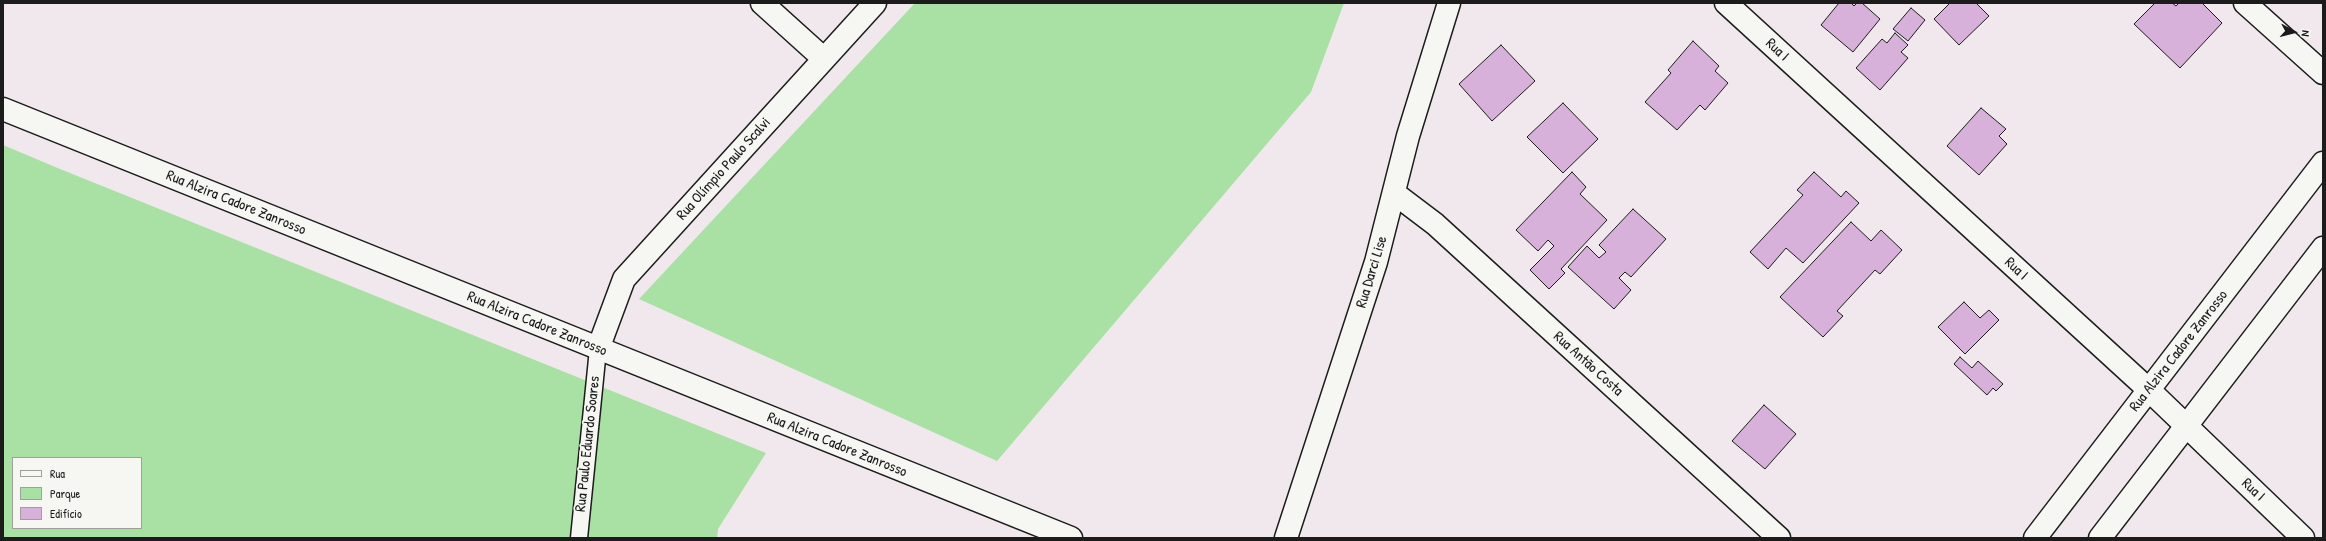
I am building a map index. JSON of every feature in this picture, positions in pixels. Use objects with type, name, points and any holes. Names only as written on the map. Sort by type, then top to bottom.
[{"type":"street","points":[[762,3],[824,59]]},
{"type":"street","name":"Rua Olímpio Paulo Scalvi","points":[[598,349],[624,279],[875,3]]},
{"type":"street","name":"Rua Darci Lise","points":[[1286,538],[1376,262],[1408,136],[1449,3]]},
{"type":"street","name":"Rua I","points":[[1726,3],[2149,390],[2303,538]]},
{"type":"street","points":[[2245,3],[2323,73]]},
{"type":"street","name":"Rua Alzira Cadore Zanrosso","points":[[3,109],[1071,538]]},
{"type":"street","name":"Rua Alzira Cadore Zanrosso","points":[[2035,538],[2323,164]]},
{"type":"street","name":"Rua Antão Costa","points":[[1394,193],[1435,224],[1779,538]]},
{"type":"street","points":[[2100,538],[2323,248]]},
{"type":"lane","name":"Rua Paulo Eduardo Soares","points":[[579,538],[598,349]]},
{"type":"green space","points":[[915,3],[1344,3],[1311,92],[997,461],[639,299]]},
{"type":"green space","points":[[3,145],[766,453],[718,529],[717,538],[3,538]]},
{"type":"building","points":[[1839,3],[1851,3],[1854,6],[1857,3],[1862,3],[1880,19],[1853,52],[1821,25]]},
{"type":"building","points":[[1948,3],[1976,3],[1989,16],[1959,45],[1934,19],[1949,4]]},
{"type":"building","points":[[2155,3],[2172,3],[2176,6],[2179,3],[2202,3],[2222,23],[2180,68],[2134,24]]},
{"type":"building","points":[[1911,8],[1925,20],[1908,41],[1893,29]]},
{"type":"building","points":[[1895,33],[1908,45],[1901,52],[1908,58],[1880,90],[1856,68],[1882,39],[1887,43]]},
{"type":"building","points":[[1693,41],[1719,66],[1715,71],[1728,83],[1705,110],[1700,105],[1677,130],[1645,102],[1671,73],[1668,70]]},
{"type":"building","points":[[1501,45],[1535,81],[1492,121],[1459,84]]},
{"type":"building","points":[[1563,103],[1598,139],[1563,173],[1527,137]]},
{"type":"building","points":[[1981,108],[2006,129],[1999,136],[2007,144],[1979,175],[1947,146]]},
{"type":"building","points":[[1572,172],[1586,187],[1580,194],[1607,220],[1561,269],[1565,273],[1549,289],[1530,270],[1554,246],[1548,240],[1538,251],[1516,230]]},
{"type":"building","points":[[1814,172],[1841,197],[1846,191],[1859,203],[1803,263],[1786,248],[1768,269],[1750,252],[1803,195],[1797,190]]},
{"type":"building","points":[[1633,209],[1666,239],[1631,277],[1625,272],[1619,278],[1631,290],[1614,309],[1568,267],[1587,246],[1599,258],[1606,252],[1599,245]]},
{"type":"building","points":[[1851,222],[1871,241],[1881,230],[1902,250],[1880,274],[1875,270],[1837,311],[1843,316],[1823,337],[1780,297]]},
{"type":"building","points":[[1964,302],[1980,318],[1989,310],[1999,320],[1965,354],[1938,327]]},
{"type":"building","points":[[1960,357],[1972,368],[1978,361],[2003,384],[1996,391],[1993,388],[1987,395],[1954,364]]},
{"type":"building","points":[[1764,405],[1796,434],[1765,469],[1732,441]]}]
